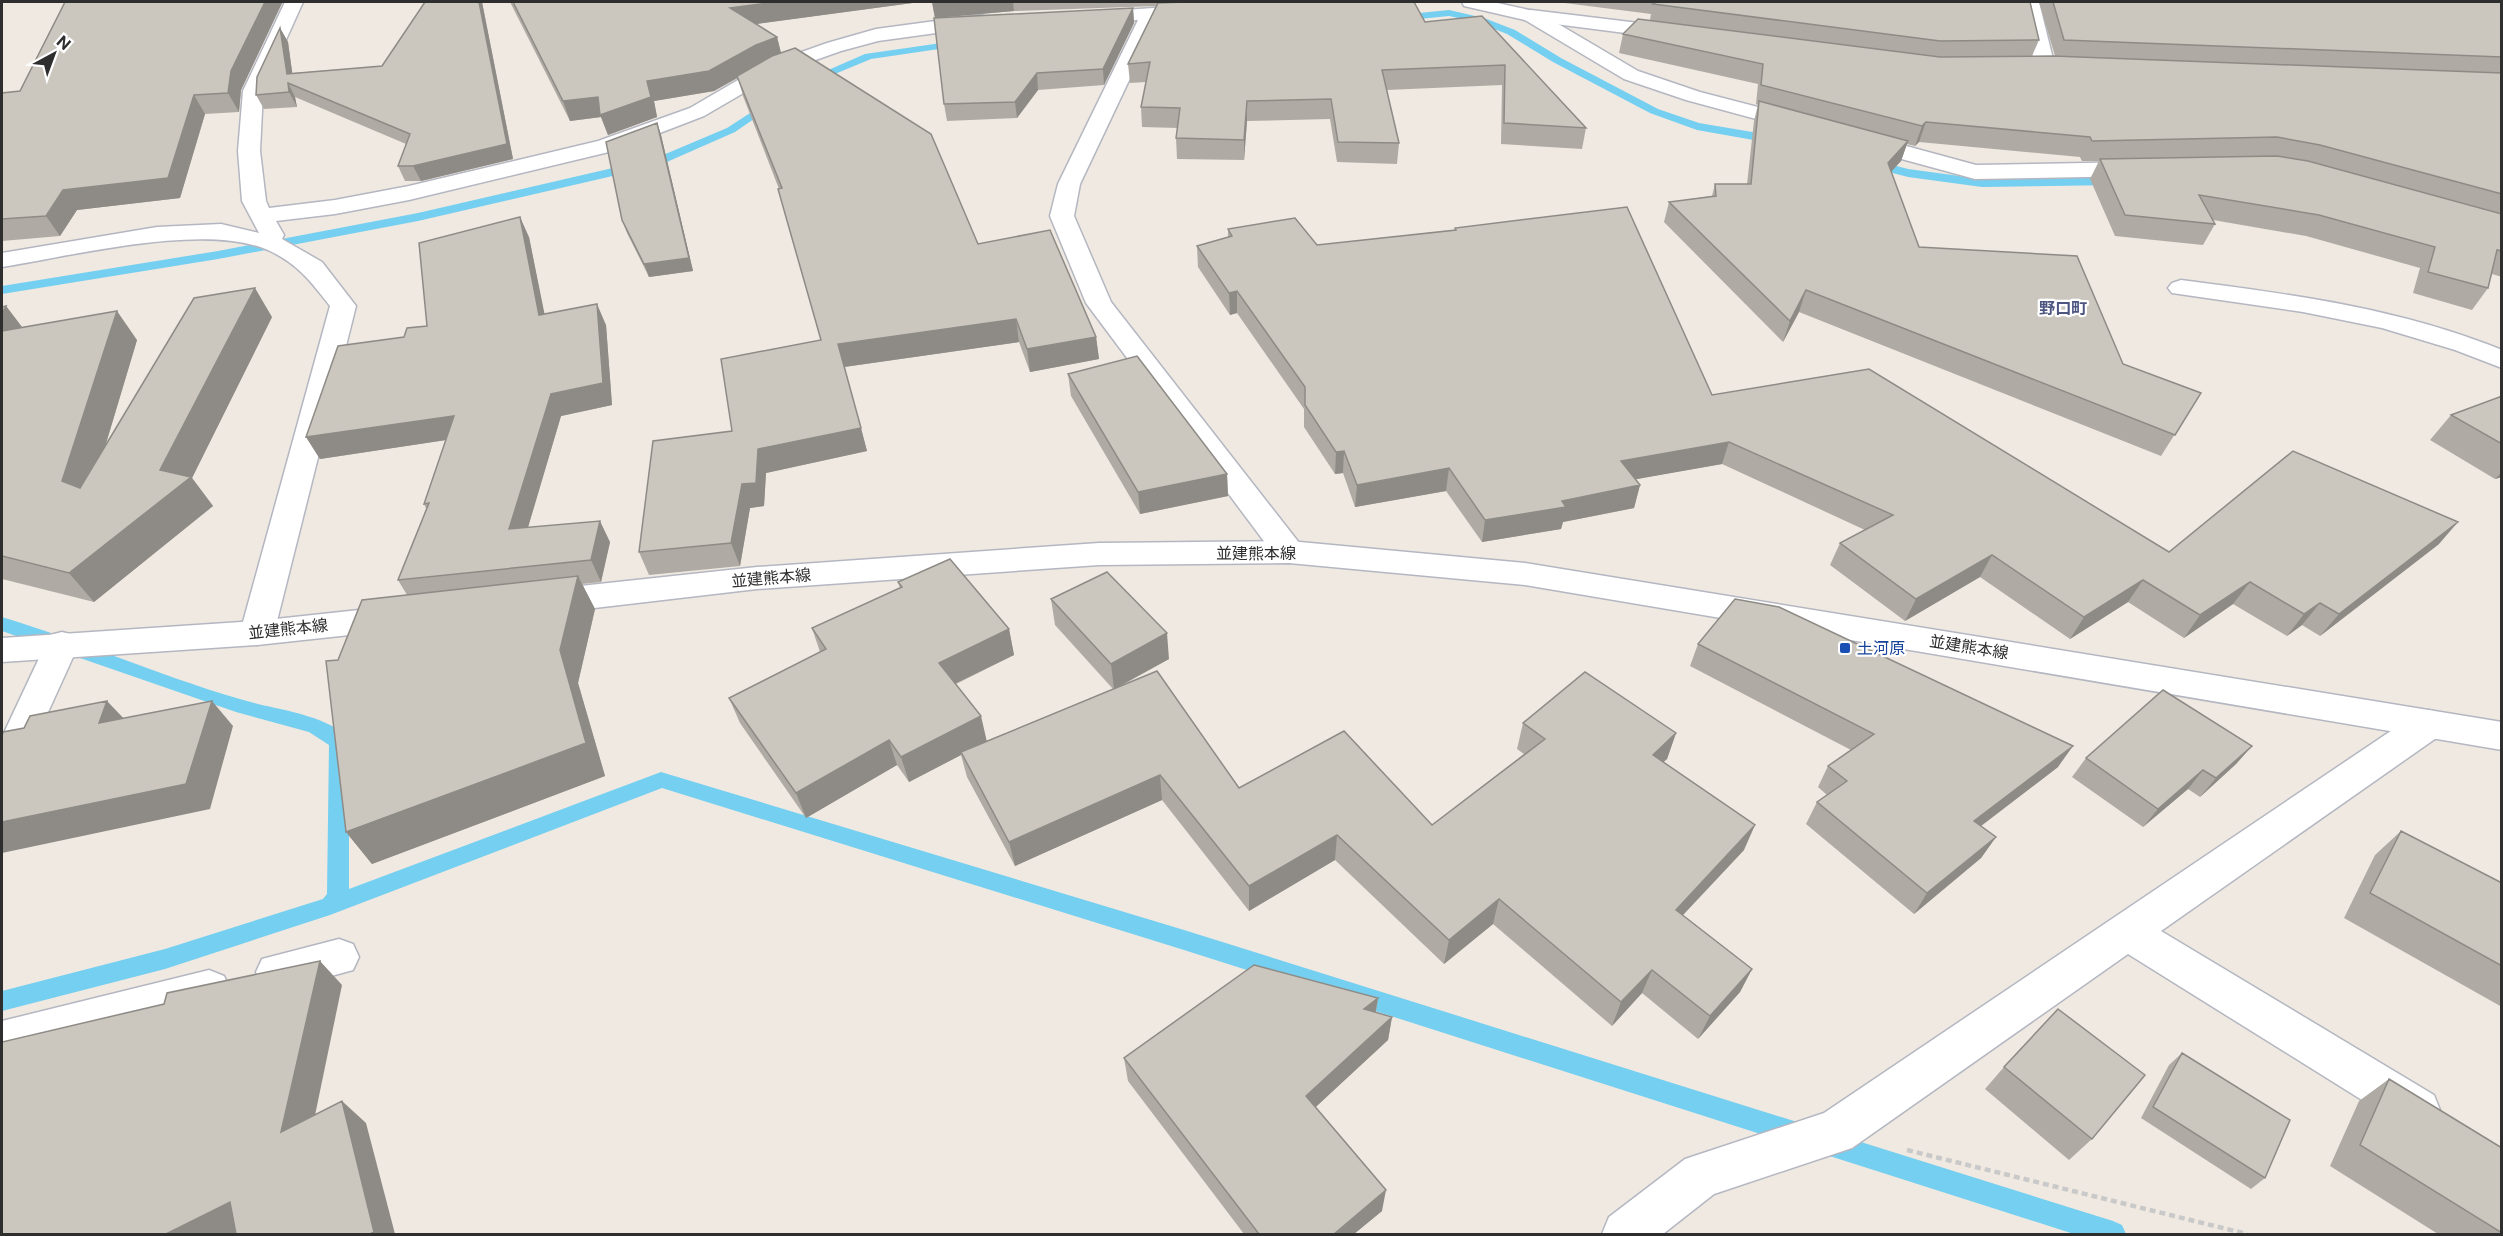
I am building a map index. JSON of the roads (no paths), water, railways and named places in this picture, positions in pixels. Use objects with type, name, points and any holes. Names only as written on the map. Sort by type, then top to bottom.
[{"type":"street","points":[[278,245],[260,216],[254,201],[249,150],[253,91],[294,2]]},
{"type":"street","points":[[1481,2],[1531,16],[1688,35]]},
{"type":"street","points":[[2030,2],[2045,67]]},
{"type":"street","points":[[1071,17],[1220,10]]},
{"type":"street","points":[[1149,15],[1069,184],[1062,216],[1099,303],[1289,552]]},
{"type":"street","points":[[1531,16],[1631,75],[1693,96],[1817,129]]},
{"type":"street","points":[[260,216],[335,207],[409,193],[605,146],[697,112],[769,70],[834,47],[876,35],[954,23],[1002,20]]},
{"type":"street","points":[[2023,67],[2069,68]]},
{"type":"street","points":[[1840,135],[1975,172],[2160,169]]},
{"type":"street","points":[[2,260],[157,234],[221,231],[278,245],[313,267],[343,306],[257,633]]},
{"type":"street","points":[[2181,288],[2283,303],[2380,321],[2464,345],[2502,360]]},
{"type":"street","name":"並建熊本線","points":[[519,604],[757,578],[1099,554],[1289,552],[1525,574],[2502,736]]},
{"type":"street","name":"並建熊本線","points":[[2,650],[62,644],[257,633],[424,615]]},
{"type":"street","points":[[2,775],[62,644]]},
{"type":"street","points":[[1626,1234],[1701,1175],[1836,1132],[2429,724]]},
{"type":"street","points":[[2127,932],[2451,1131]]},
{"type":"street","points":[[2,1041],[339,957]]},
{"type":"waterway","points":[[1399,18],[1449,13],[1480,20],[1511,32],[1557,60],[1654,111],[1697,126],[1776,140]]},
{"type":"waterway","points":[[809,81],[869,56],[962,43]]},
{"type":"waterway","points":[[2,290],[218,255],[418,217],[660,161],[731,130],[770,103]]},
{"type":"waterway","points":[[1870,163],[1908,173],[1982,183],[2116,181]]},
{"type":"waterway","points":[[2,624],[243,707],[315,726],[339,741],[338,897],[330,906]]},
{"type":"waterway","points":[[330,906],[661,780],[1184,940],[2113,1234]]},
{"type":"waterway","points":[[2,1001],[165,959],[330,906]]},
{"type":"place","name":"土河原","points":[[1845,648]]},
{"type":"district","name":"野口町","points":[[2063,308]]}]
